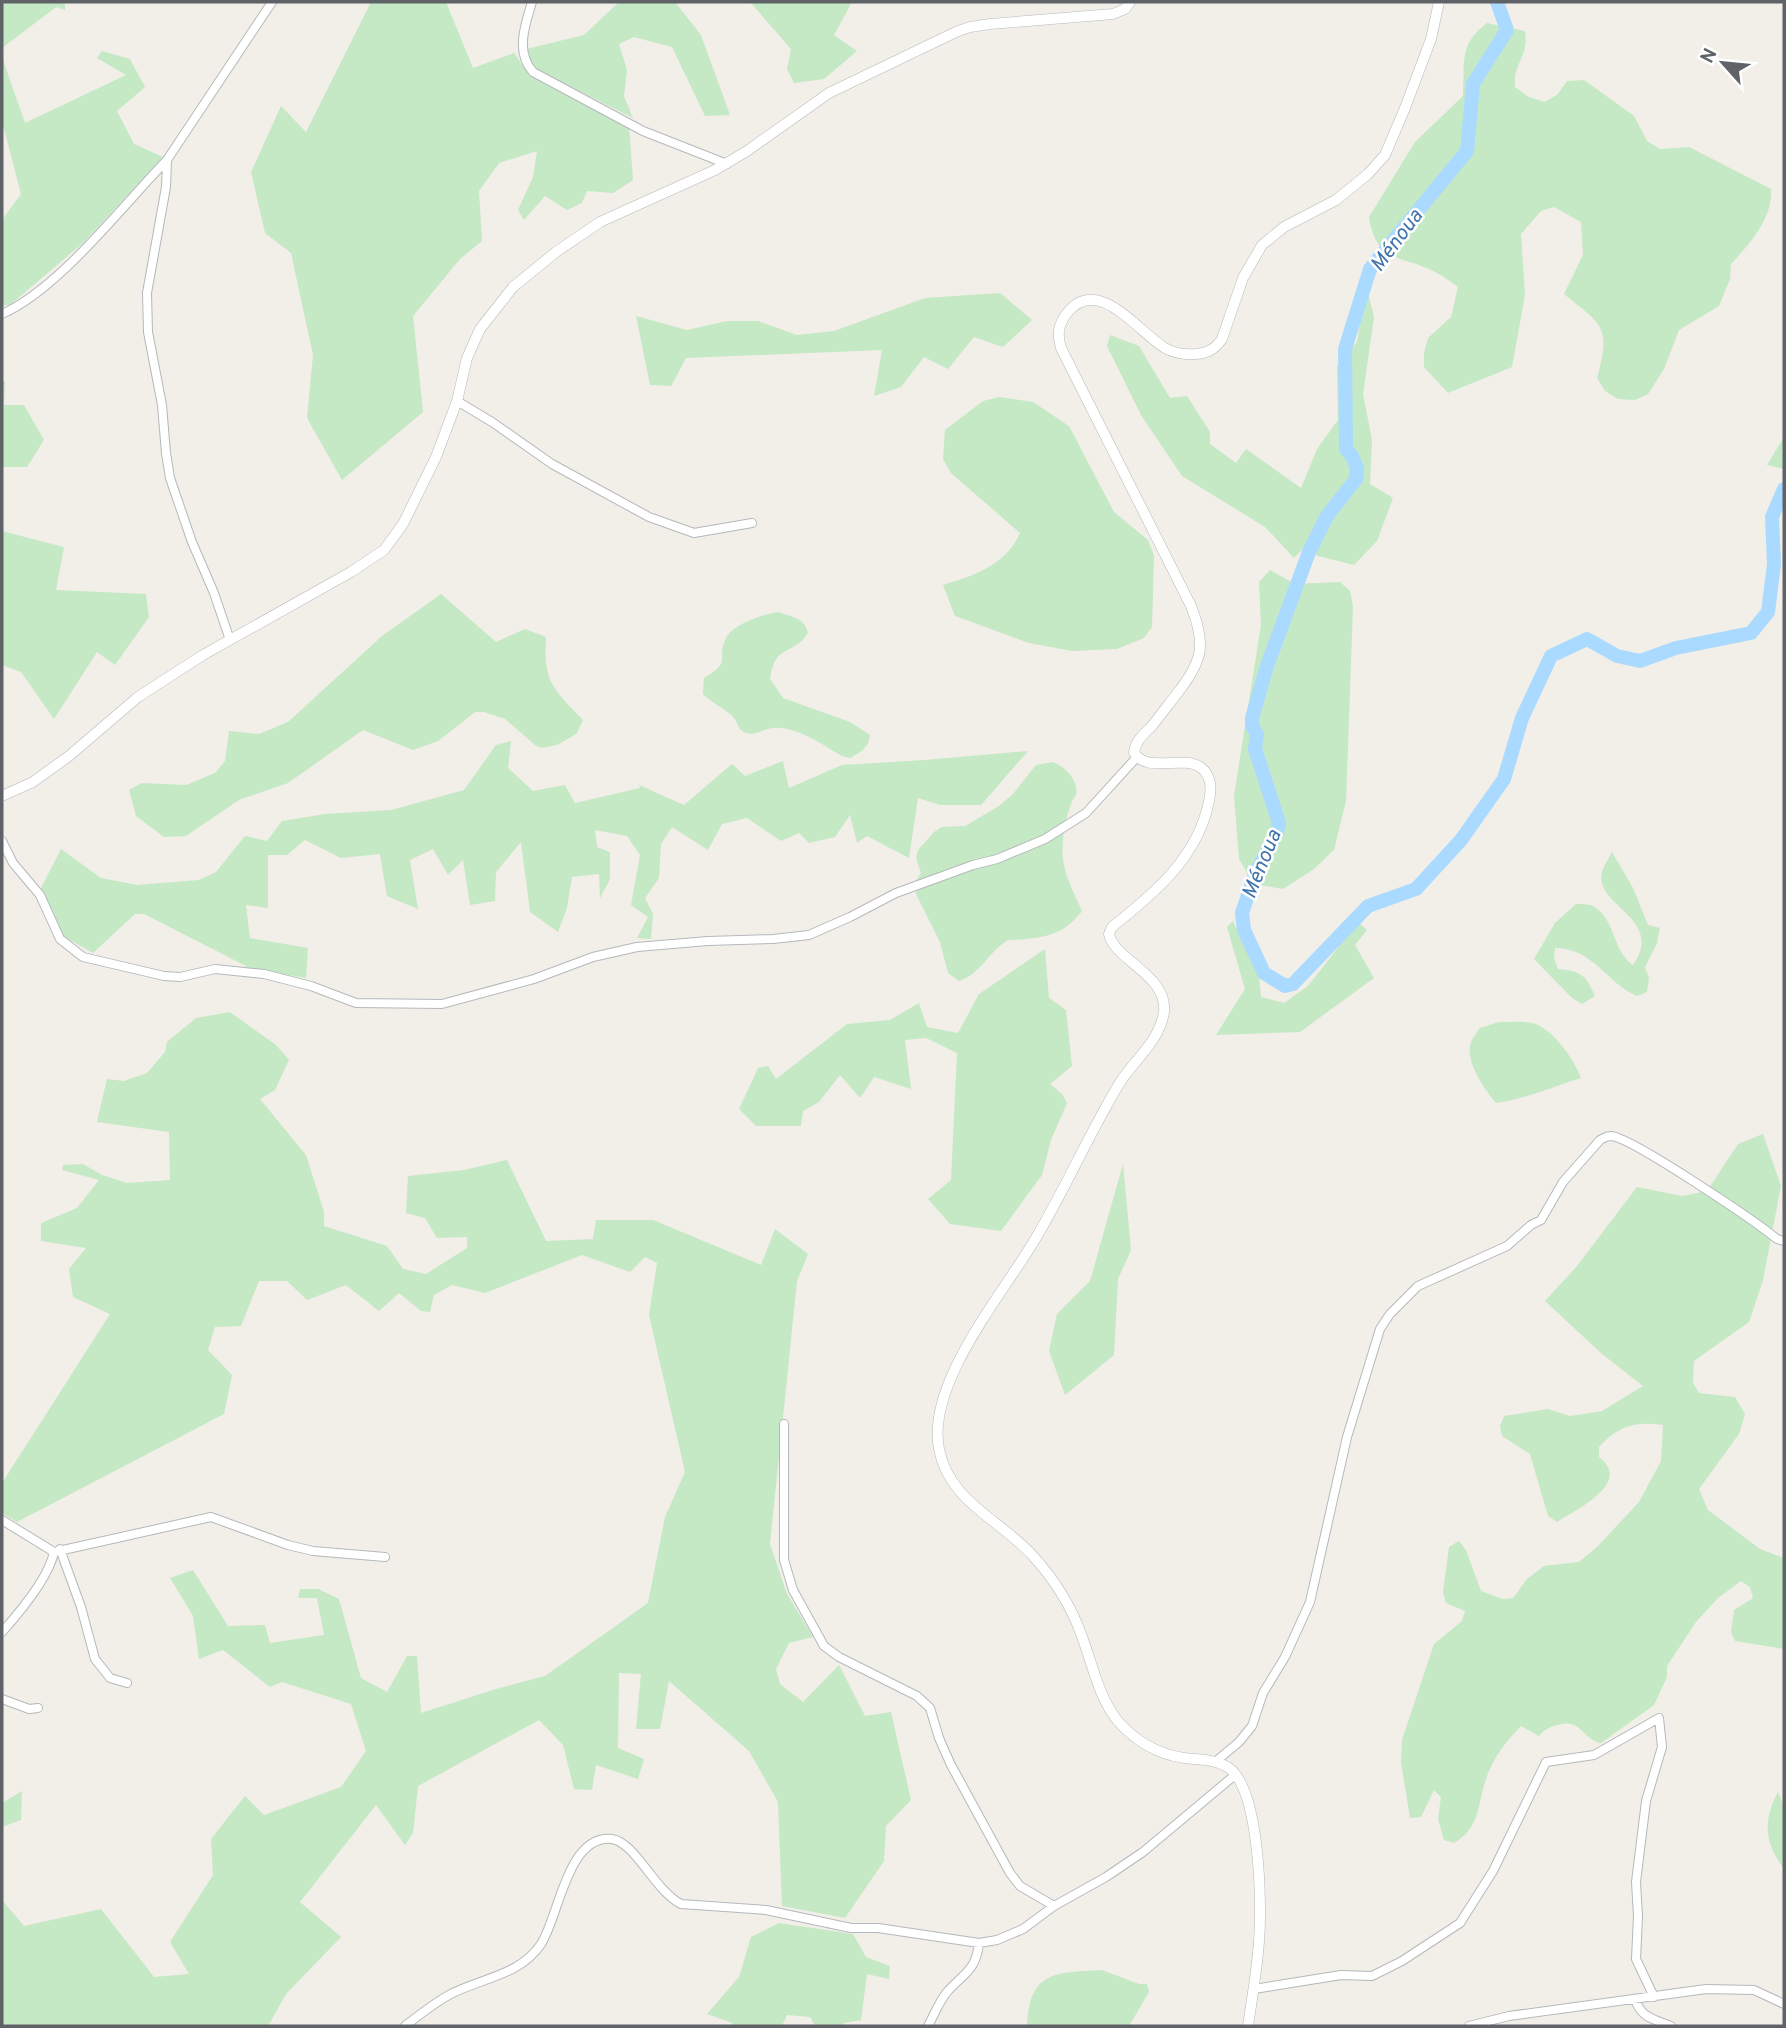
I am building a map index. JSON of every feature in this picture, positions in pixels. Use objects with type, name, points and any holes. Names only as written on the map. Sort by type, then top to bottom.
[{"type":"street","points":[[2,314],[33,295],[55,277],[167,160],[272,2]]},
{"type":"street","points":[[532,2],[522,45],[523,56],[533,72],[643,131],[727,163]]},
{"type":"street","points":[[2,796],[33,782],[69,756],[138,697],[230,640],[343,577],[384,550],[403,524],[445,437],[467,358],[480,329],[513,287],[556,252],[600,222],[727,163],[829,93],[962,29],[1113,14],[1125,9],[1130,2]]},
{"type":"street","points":[[1248,2026],[1259,1938],[1260,1891],[1247,1795],[1229,1768],[1216,1762],[1157,1752],[1134,1736],[1117,1719],[1102,1692],[1079,1630],[1060,1594],[1025,1546],[986,1517],[962,1493],[945,1467],[937,1437],[943,1403],[964,1350],[1038,1236],[1125,1074],[1146,1049],[1161,1023],[1164,1009],[1157,988],[1143,970],[1115,946],[1109,934],[1112,927],[1180,866],[1202,828],[1211,789],[1208,775],[1199,766],[1191,763],[1147,762],[1137,757],[1134,752],[1139,739],[1194,671],[1201,650],[1201,638],[1191,607],[1061,348],[1057,335],[1060,322],[1069,310],[1081,301],[1094,299],[1121,312],[1153,340],[1174,352],[1192,355],[1216,348],[1222,339],[1249,264],[1262,245],[1284,227],[1336,200],[1368,174],[1385,155],[1431,39],[1439,2]]},
{"type":"street","points":[[167,160],[166,187],[146,293],[148,332],[162,405],[170,478],[230,640]]},
{"type":"street","points":[[457,401],[552,464],[649,517],[694,533],[752,523]]},
{"type":"street","points":[[2,841],[13,863],[40,895],[61,939],[83,957],[164,976],[180,977],[215,969],[264,974],[311,985],[356,1003],[442,1004],[534,979],[593,957],[637,947],[809,935],[896,893],[997,859],[1045,839],[1086,813],[1137,757]]},
{"type":"street","points":[[1216,1762],[1239,1742],[1252,1726],[1263,1693],[1285,1657],[1310,1602],[1347,1437],[1375,1340],[1390,1314],[1418,1286],[1507,1246],[1531,1224],[1541,1220],[1563,1182],[1600,1140],[1613,1136],[1682,1175],[1777,1239],[1784,1241]]},
{"type":"street","points":[[784,1424],[784,1560],[793,1590],[814,1631],[824,1646],[839,1657],[926,1703],[947,1756],[1010,1873],[1020,1886],[1054,1906]]},
{"type":"street","points":[[57,1550],[211,1517],[288,1545],[313,1551],[385,1557]]},
{"type":"street","points":[[2,1520],[57,1550],[81,1607],[95,1659],[110,1678],[127,1684]]},
{"type":"street","points":[[2,1632],[43,1578],[57,1550]]},
{"type":"street","points":[[2,1699],[29,1709],[38,1708]]},
{"type":"street","points":[[1254,1989],[1341,1975],[1372,1976],[1402,1961],[1460,1923],[1493,1871],[1546,1762],[1594,1755],[1659,1718],[1662,1747],[1646,1801],[1636,1882],[1636,1959],[1654,1997]]},
{"type":"street","points":[[405,2026],[451,1994],[524,1963],[542,1943],[576,1861],[588,1846],[601,1840],[616,1840],[627,1846],[660,1888],[681,1904],[766,1910],[851,1928],[878,1928],[979,1943],[997,1940],[1023,1929],[1054,1906],[1106,1877],[1143,1852],[1236,1775]]},
{"type":"street","points":[[928,2026],[947,1993],[976,1962],[979,1943]]},
{"type":"street","points":[[1469,2026],[1509,2016],[1706,1989],[1754,1990],[1784,2004]]},
{"type":"street","points":[[1635,1999],[1639,2010],[1646,2016],[1671,2026]]},
{"type":"green space","points":[[2,2],[65,2],[65,10],[56,7],[2,48]]},
{"type":"green space","points":[[371,2],[446,2],[473,68],[514,53],[530,76],[629,126],[633,180],[613,193],[587,191],[582,203],[567,210],[545,196],[524,220],[518,210],[533,177],[537,151],[499,163],[479,191],[482,241],[460,259],[413,316],[423,412],[342,480],[307,418],[313,355],[291,253],[265,233],[251,172],[281,106],[306,132]]},
{"type":"green space","points":[[619,2],[675,2],[701,35],[730,115],[705,116],[672,47],[634,37],[619,44],[627,70],[624,96],[633,118],[535,69],[526,49],[584,35]]},
{"type":"green space","points":[[750,2],[852,2],[834,35],[857,51],[824,79],[794,83],[787,69],[791,49]]},
{"type":"green space","points":[[1487,23],[1525,31],[1525,48],[1516,72],[1515,87],[1527,96],[1544,102],[1557,95],[1567,81],[1584,80],[1634,116],[1647,141],[1660,149],[1689,147],[1771,189],[1771,200],[1764,220],[1753,239],[1731,264],[1730,279],[1719,306],[1679,330],[1664,369],[1648,394],[1635,400],[1618,399],[1605,391],[1597,378],[1603,347],[1600,328],[1588,313],[1564,294],[1583,255],[1581,222],[1554,207],[1541,211],[1521,234],[1525,295],[1512,367],[1448,393],[1424,367],[1428,338],[1451,317],[1458,287],[1423,266],[1384,251],[1373,232],[1369,217],[1415,142],[1463,96],[1467,47]]},
{"type":"green space","points":[[102,51],[130,59],[145,87],[117,111],[134,144],[163,157],[84,242],[10,305],[2,305],[2,220],[21,194],[2,121],[2,57],[25,123],[126,75],[97,58]]},
{"type":"green space","points":[[1366,285],[1374,317],[1363,394],[1372,440],[1370,484],[1393,498],[1377,541],[1354,565],[1318,556],[1304,548],[1294,558],[1265,527],[1182,476],[1141,415],[1107,346],[1110,335],[1139,346],[1170,398],[1187,396],[1210,432],[1210,444],[1236,463],[1246,449],[1301,488],[1317,449],[1338,420],[1337,366],[1357,342]]},
{"type":"green space","points":[[1000,293],[1032,320],[1003,347],[974,337],[948,369],[924,357],[901,387],[874,396],[882,350],[686,358],[671,386],[650,385],[636,316],[687,330],[727,321],[758,321],[797,335],[834,331],[925,298]]},
{"type":"green space","points":[[2,379],[5,382],[4,405],[24,405],[44,440],[27,467],[2,467]]},
{"type":"green space","points":[[999,397],[1033,402],[1069,426],[1114,512],[1148,540],[1154,556],[1152,627],[1144,638],[1117,649],[1072,651],[1029,643],[955,616],[943,585],[978,573],[998,561],[1007,553],[1020,533],[951,473],[943,459],[945,430],[983,401]]},
{"type":"green space","points":[[1784,437],[1784,469],[1767,465]]},
{"type":"green space","points":[[2,531],[64,547],[56,590],[146,594],[149,617],[115,665],[97,652],[54,719],[21,672],[2,665]]},
{"type":"green space","points":[[1270,570],[1295,584],[1340,582],[1350,591],[1353,606],[1346,801],[1334,850],[1314,869],[1283,889],[1254,884],[1239,859],[1234,796],[1261,625],[1259,582]]},
{"type":"green space","points":[[441,594],[496,642],[525,629],[546,637],[548,675],[557,692],[583,720],[577,733],[557,745],[542,748],[505,719],[484,712],[475,712],[438,741],[413,750],[363,730],[288,783],[239,800],[186,836],[164,837],[136,816],[129,790],[142,783],[186,785],[215,773],[225,761],[229,731],[259,734],[288,722],[382,636]]},
{"type":"green space","points":[[779,612],[801,621],[808,633],[780,655],[772,667],[770,679],[783,698],[850,722],[870,735],[866,747],[850,758],[791,730],[772,728],[746,733],[731,715],[703,694],[704,678],[719,667],[723,645],[730,633],[750,620]]},
{"type":"green space","points":[[511,741],[508,768],[533,791],[565,785],[575,803],[640,788],[639,785],[684,805],[732,764],[745,776],[783,761],[789,788],[842,765],[1028,751],[981,805],[940,805],[918,798],[909,858],[867,836],[857,843],[850,815],[835,837],[809,843],[799,833],[781,841],[747,818],[722,824],[708,850],[672,827],[661,844],[659,878],[645,898],[653,914],[651,939],[637,938],[648,917],[631,905],[640,855],[627,836],[595,830],[597,847],[610,852],[610,879],[600,898],[599,874],[572,877],[567,908],[558,932],[530,912],[521,842],[496,872],[495,901],[470,905],[463,860],[448,875],[433,849],[410,860],[418,909],[387,896],[380,854],[341,858],[305,840],[287,855],[268,855],[268,908],[246,905],[250,938],[308,948],[306,978],[247,968],[144,914],[135,914],[93,953],[63,936],[40,890],[61,849],[101,878],[137,885],[199,880],[216,872],[245,836],[267,841],[282,821],[325,814],[391,810],[464,790],[496,745]]},
{"type":"green space","points":[[1052,762],[1066,770],[1075,784],[1076,795],[1067,817],[1063,853],[1068,879],[1082,911],[1067,926],[1049,935],[1008,940],[979,968],[959,981],[948,973],[940,942],[916,894],[917,879],[921,873],[916,858],[918,850],[942,827],[965,826],[999,806],[1013,794],[1036,765]]},
{"type":"green space","points":[[1612,852],[1633,888],[1648,925],[1660,928],[1657,943],[1645,967],[1649,978],[1647,992],[1637,996],[1580,954],[1555,948],[1554,958],[1558,969],[1582,975],[1592,989],[1595,996],[1582,1004],[1572,998],[1534,959],[1555,923],[1576,904],[1584,904],[1593,906],[1606,919],[1621,952],[1633,965],[1641,949],[1641,935],[1602,884],[1602,872]]},
{"type":"green space","points":[[1233,921],[1259,975],[1261,997],[1284,1003],[1308,986],[1358,922],[1367,930],[1355,945],[1374,978],[1300,1032],[1216,1035],[1245,989],[1227,927]]},
{"type":"green space","points":[[1045,949],[1049,998],[1066,1010],[1072,1066],[1050,1084],[1062,1094],[1067,1103],[1051,1140],[1042,1175],[1001,1231],[950,1224],[928,1199],[951,1180],[957,1053],[926,1038],[905,1040],[911,1089],[874,1077],[860,1098],[840,1075],[819,1102],[803,1111],[801,1126],[756,1126],[739,1109],[758,1068],[768,1066],[776,1079],[847,1024],[890,1020],[919,1003],[927,1027],[958,1033],[979,994]]},
{"type":"green space","points":[[230,1012],[276,1045],[289,1060],[275,1090],[260,1099],[306,1155],[324,1212],[324,1226],[387,1246],[403,1269],[426,1274],[467,1248],[467,1237],[437,1238],[425,1218],[406,1213],[408,1176],[464,1170],[507,1160],[546,1241],[593,1239],[596,1220],[653,1220],[761,1265],[775,1229],[808,1254],[797,1281],[770,1544],[787,1594],[813,1637],[789,1643],[776,1669],[780,1684],[803,1702],[839,1665],[865,1716],[891,1712],[911,1800],[886,1826],[884,1861],[845,1918],[782,1906],[778,1802],[749,1751],[669,1681],[660,1729],[636,1729],[641,1674],[619,1673],[618,1748],[644,1759],[638,1779],[596,1765],[592,1790],[574,1789],[563,1745],[539,1720],[418,1786],[413,1833],[405,1845],[376,1805],[300,1902],[341,1937],[286,1994],[268,2026],[2,2026],[2,1900],[24,1926],[101,1909],[154,1977],[189,1974],[170,1942],[213,1875],[211,1839],[245,1796],[264,1815],[341,1787],[366,1751],[351,1704],[282,1682],[270,1687],[223,1650],[199,1659],[193,1616],[170,1578],[193,1570],[228,1626],[265,1625],[270,1643],[324,1635],[317,1598],[298,1598],[300,1589],[318,1589],[339,1599],[361,1678],[387,1692],[407,1656],[417,1656],[421,1713],[545,1676],[648,1603],[665,1517],[685,1472],[649,1315],[657,1263],[645,1257],[630,1272],[582,1255],[485,1293],[452,1285],[434,1295],[430,1312],[421,1311],[399,1293],[379,1311],[346,1285],[307,1300],[287,1281],[259,1281],[241,1326],[215,1327],[208,1350],[232,1375],[224,1414],[17,1522],[2,1513],[2,1483],[110,1314],[73,1297],[69,1269],[86,1248],[41,1241],[41,1223],[77,1208],[99,1180],[62,1170],[63,1165],[83,1164],[102,1175],[127,1183],[170,1180],[169,1132],[97,1122],[107,1079],[124,1081],[147,1073],[165,1052],[167,1042],[196,1018]]},
{"type":"green space","points":[[1499,1022],[1529,1022],[1541,1026],[1562,1046],[1581,1078],[1528,1096],[1496,1103],[1477,1075],[1470,1058],[1470,1050],[1472,1040],[1480,1028]]},
{"type":"green space","points":[[1763,1134],[1781,1186],[1763,1280],[1749,1322],[1694,1361],[1693,1383],[1699,1393],[1735,1397],[1745,1414],[1739,1434],[1699,1489],[1708,1510],[1760,1549],[1784,1558],[1784,1649],[1735,1641],[1731,1632],[1734,1610],[1753,1598],[1750,1587],[1741,1581],[1718,1598],[1696,1622],[1667,1666],[1667,1677],[1654,1705],[1601,1743],[1589,1738],[1572,1724],[1552,1727],[1539,1736],[1521,1726],[1491,1767],[1469,1830],[1454,1843],[1444,1840],[1438,1819],[1441,1797],[1434,1790],[1421,1817],[1410,1818],[1401,1762],[1402,1740],[1434,1644],[1462,1621],[1465,1611],[1446,1603],[1443,1592],[1449,1547],[1459,1541],[1466,1550],[1481,1591],[1502,1599],[1513,1598],[1527,1579],[1544,1566],[1579,1562],[1598,1546],[1639,1502],[1661,1461],[1663,1425],[1635,1425],[1620,1430],[1599,1447],[1599,1457],[1608,1467],[1610,1476],[1606,1486],[1588,1503],[1557,1522],[1548,1516],[1530,1454],[1502,1436],[1500,1426],[1504,1416],[1548,1409],[1570,1416],[1602,1411],[1643,1386],[1602,1354],[1545,1301],[1577,1266],[1637,1187],[1682,1196],[1707,1191],[1738,1144]]},
{"type":"green space","points":[[1123,1164],[1131,1250],[1118,1279],[1114,1355],[1065,1395],[1049,1351],[1057,1314],[1090,1281]]},
{"type":"green space","points":[[22,1791],[21,1820],[2,1827],[2,1803]]},
{"type":"green space","points":[[1778,1792],[1784,1806],[1784,1869],[1773,1850],[1768,1832],[1770,1813]]},
{"type":"green space","points":[[779,1923],[853,1934],[866,1957],[890,1966],[889,1979],[867,1974],[861,2020],[844,2023],[844,2026],[815,2026],[810,2017],[787,2015],[782,2026],[732,2026],[732,2023],[707,2014],[739,1977],[751,1937]]},
{"type":"green space","points":[[1102,1970],[1139,1984],[1147,1984],[1149,1992],[1129,2026],[1027,2026],[1033,1994],[1048,1978],[1071,1972]]},
{"type":"waterway","name":"Ménoua","points":[[1497,2],[1507,30],[1473,84],[1467,151],[1370,269],[1345,349],[1346,449],[1357,468],[1356,479],[1327,516],[1309,552],[1267,666],[1252,718],[1252,726],[1257,734],[1255,749],[1279,823],[1277,833],[1255,874],[1242,913],[1244,930],[1264,973],[1285,986],[1293,984],[1368,906],[1416,889],[1461,840],[1504,779],[1522,718],[1551,656],[1587,639],[1617,656],[1640,661],[1676,648],[1751,633],[1768,612],[1774,564],[1772,517],[1784,489]]}]
